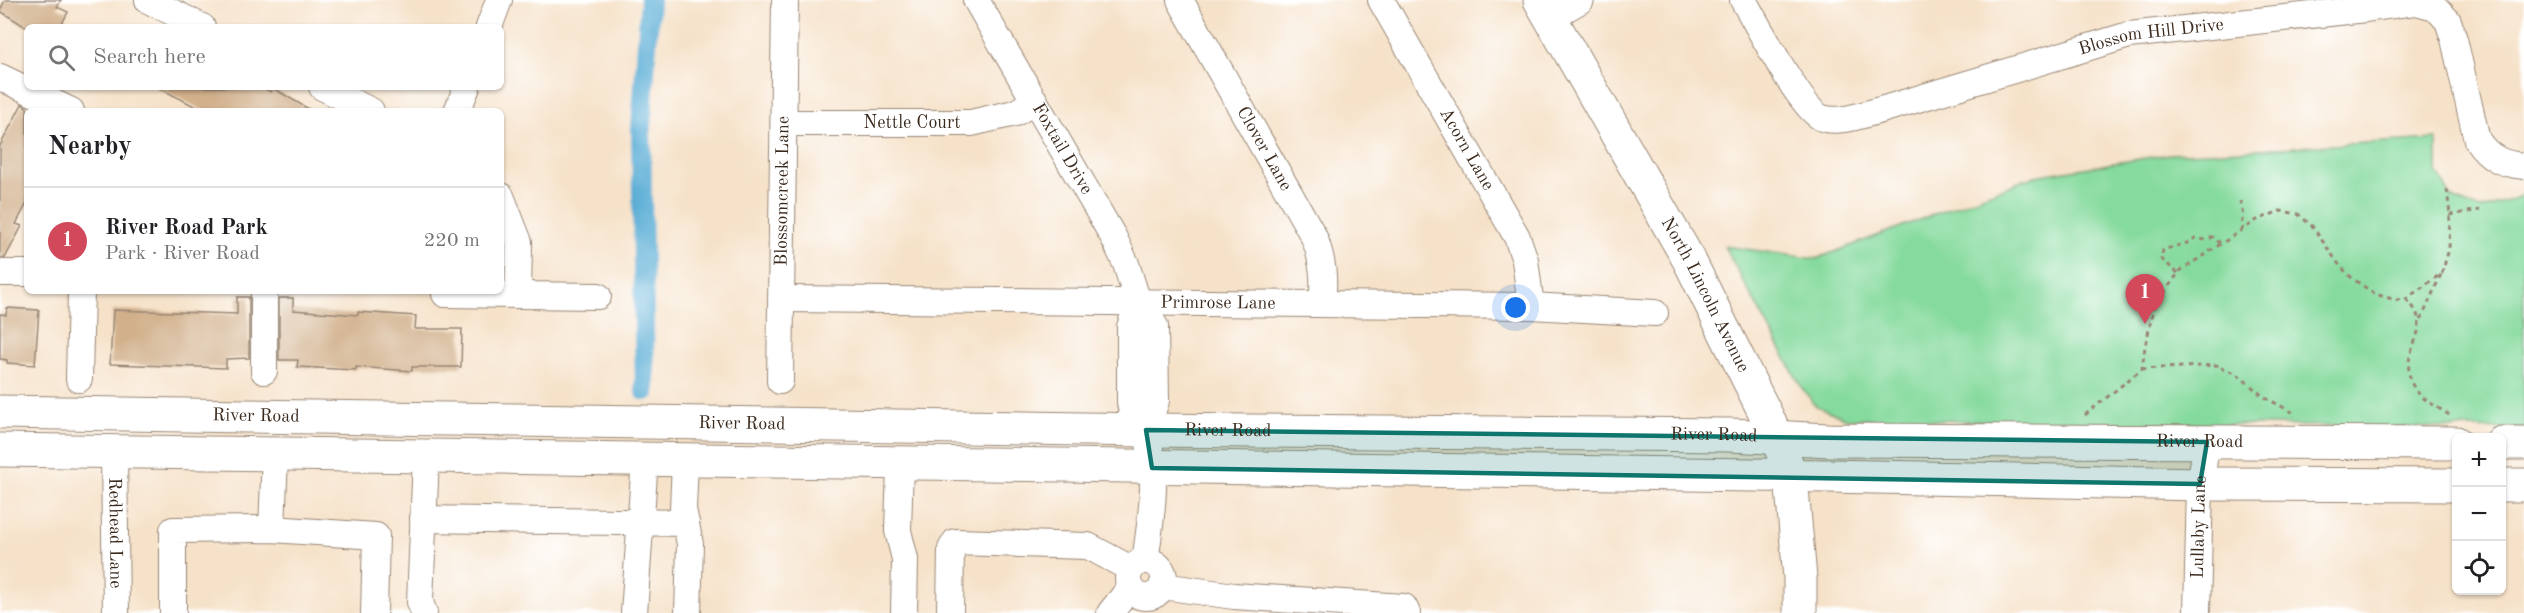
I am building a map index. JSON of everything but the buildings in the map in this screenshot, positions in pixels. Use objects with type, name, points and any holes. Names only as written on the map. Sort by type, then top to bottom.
[{"type":"main road","name":"North Lincoln Avenue","points":[[1545,9],[1689,260],[1778,439],[1791,477],[1800,578],[1800,613]]},
{"type":"main road","name":"River Road","points":[[0,412],[1146,430],[1730,435],[1778,439],[2207,442],[2456,432]]},
{"type":"main road","points":[[2506,443],[2524,443]]},
{"type":"main road","points":[[0,450],[2200,484],[2452,485]]},
{"type":"main road","points":[[2506,485],[2524,485]]},
{"type":"street","points":[[148,0],[196,24]]},
{"type":"street","points":[[490,24],[499,0]]},
{"type":"street","name":"Blossomcreek Lane","points":[[780,381],[785,0]]},
{"type":"street","name":"Foxtail Drive","points":[[976,0],[1114,238],[1126,264],[1138,302],[1155,326],[1156,401],[1146,430]]},
{"type":"street","name":"Clover Lane","points":[[1180,0],[1314,237],[1322,259],[1324,283],[1322,304]]},
{"type":"street","name":"Acorn Lane","points":[[1381,0],[1517,237],[1525,260],[1531,306]]},
{"type":"street","points":[[1545,9],[1581,0]]},
{"type":"street","name":"Blossom Hill Drive","points":[[1743,0],[1797,93],[1816,115],[1824,119],[1852,117],[1881,110],[2129,35],[2416,2],[2435,7],[2448,21],[2477,140],[2486,154],[2502,163],[2524,166]]},
{"type":"street","points":[[0,77],[24,89]]},
{"type":"street","points":[[27,90],[64,108]]},
{"type":"street","points":[[328,90],[364,108]]},
{"type":"street","points":[[458,108],[466,90]]},
{"type":"street","name":"Nettle Court","points":[[784,123],[971,123],[1015,113],[1035,101]]},
{"type":"street","points":[[504,203],[519,242],[518,295]]},
{"type":"street","points":[[0,273],[24,273]]},
{"type":"street","points":[[79,379],[81,294]]},
{"type":"street","points":[[264,294],[264,371]]},
{"type":"street","points":[[445,294],[598,296]]},
{"type":"street","name":"Primrose Lane","points":[[782,299],[1531,306],[1655,313]]},
{"type":"street","points":[[1110,613],[1135,572],[1152,495],[1152,468],[1146,430],[1130,410],[1130,327],[1138,302]]},
{"type":"street","points":[[1129,364],[1156,365]]},
{"type":"street","name":"Lullaby Lane","points":[[2197,613],[2200,484],[2207,442]]},
{"type":"street","name":"Redhead Lane","points":[[114,452],[116,613]]},
{"type":"street","points":[[272,530],[275,455]]},
{"type":"street","points":[[424,613],[420,602],[426,457]]},
{"type":"street","points":[[634,613],[645,460]]},
{"type":"street","points":[[685,461],[683,509],[690,544],[688,613]]},
{"type":"street","points":[[900,464],[898,531],[905,559],[904,613]]},
{"type":"street","points":[[423,519],[686,523]]},
{"type":"street","points":[[174,613],[173,530],[272,530],[376,536],[374,613]]},
{"type":"street","points":[[950,613],[951,549],[955,542],[1088,546],[1135,572],[1156,564],[1161,568],[1164,576],[1162,586],[1233,604],[1405,610]]},
{"type":"path","points":[[2447,189],[2450,215],[2449,249],[2442,273],[2420,322],[2409,369],[2411,382],[2419,394],[2456,432]]},
{"type":"path","points":[[2240,201],[2243,229]]},
{"type":"path","points":[[2450,215],[2480,210]]},
{"type":"path","points":[[2142,369],[2155,305],[2178,274],[2220,243],[2280,211],[2298,214],[2312,226],[2340,266],[2353,279],[2375,294],[2396,300],[2406,299],[2442,273]]},
{"type":"path","points":[[2178,274],[2161,259],[2163,249],[2187,243],[2195,238],[2206,240],[2213,237],[2220,243]]},
{"type":"path","points":[[2406,299],[2418,310],[2420,322]]},
{"type":"path","points":[[2078,422],[2142,369],[2221,365],[2223,369],[2236,374],[2264,397],[2292,412],[2295,421]]},
{"type":"highlighted area","points":[[1146,430],[2207,442],[2200,484],[1152,468]]},
{"type":"green space","points":[[2437,139],[2437,172],[2451,197],[2480,210],[2524,195],[2524,429],[1847,419],[1816,406],[1802,388],[1724,246],[1816,259],[2035,176],[2170,154]]},
{"type":"waterway","points":[[645,391],[641,129],[650,0]]},
{"type":"place","name":"River Road Park","points":[[2145,324]]}]
